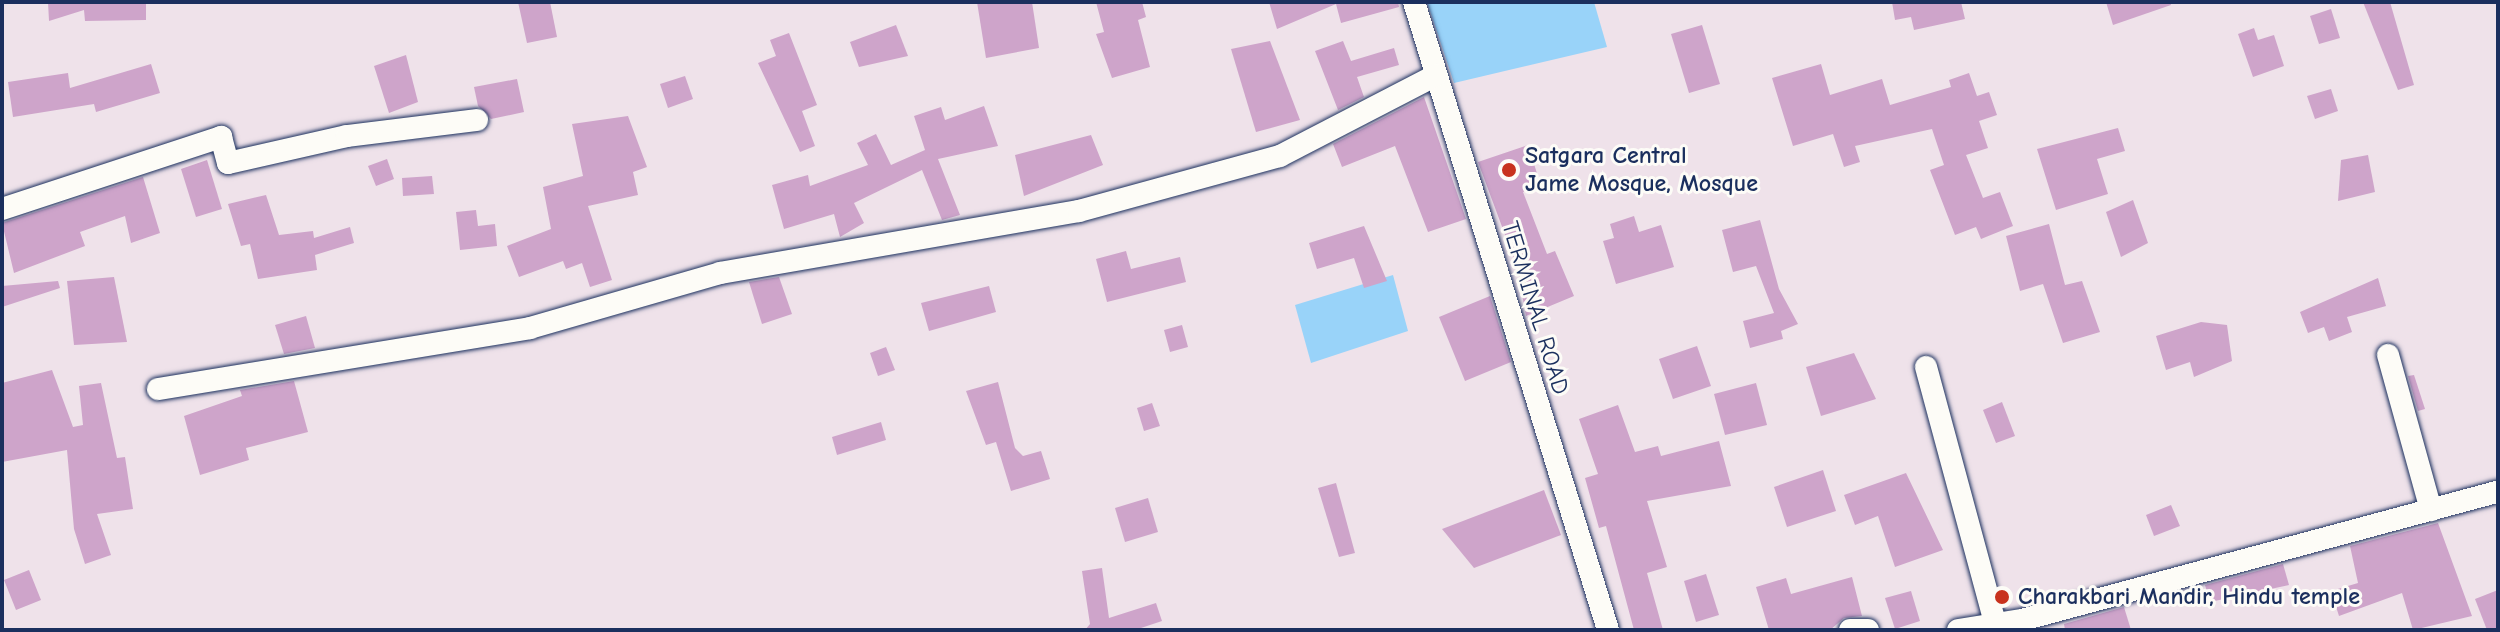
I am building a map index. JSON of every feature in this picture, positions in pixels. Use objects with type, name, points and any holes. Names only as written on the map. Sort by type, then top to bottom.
[{"type":"street","name":"TERMINAL ROAD","points":[[1414,2],[1608,630]]},
{"type":"street","points":[[158,389],[530,328],[720,273],[1079,211],[1280,156],[1436,75]]},
{"type":"street","points":[[2,209],[221,137],[228,163],[347,136],[477,120]]},
{"type":"street","points":[[2388,355],[2431,510]]},
{"type":"street","points":[[1926,367],[1996,626]]},
{"type":"street","points":[[1958,630],[1996,626],[2498,492]]},
{"type":"street","points":[[1850,630],[1868,630]]},
{"type":"water","points":[[1427,2],[1594,2],[1607,47],[1454,83]]},
{"type":"water","points":[[1393,275],[1408,331],[1311,363],[1295,305]]},
{"type":"building","points":[[48,2],[146,2],[146,20],[85,21],[84,10],[49,21]]},
{"type":"building","points":[[518,2],[550,2],[557,37],[527,43]]},
{"type":"building","points":[[977,2],[1032,2],[1039,48],[986,58]]},
{"type":"building","points":[[1096,2],[1142,2],[1146,17],[1138,20],[1150,67],[1112,78],[1096,34],[1104,32]]},
{"type":"building","points":[[1269,2],[1398,2],[1399,7],[1341,23],[1336,4],[1277,29]]},
{"type":"building","points":[[1892,2],[1961,2],[1965,19],[1914,30],[1911,17],[1895,20]]},
{"type":"building","points":[[2106,2],[2170,2],[2171,5],[2113,25]]},
{"type":"building","points":[[2363,2],[2390,2],[2414,85],[2398,90]]},
{"type":"building","points":[[2331,9],[2340,38],[2319,44],[2310,16]]},
{"type":"building","points":[[896,25],[908,56],[859,67],[850,42]]},
{"type":"building","points":[[1702,25],[1720,84],[1689,93],[1671,34]]},
{"type":"building","points":[[2254,28],[2258,40],[2274,35],[2284,66],[2253,77],[2238,34]]},
{"type":"building","points":[[789,33],[817,105],[802,111],[815,146],[800,152],[758,63],[776,56],[770,40]]},
{"type":"building","points":[[1270,41],[1300,120],[1256,132],[1231,49]]},
{"type":"building","points":[[1343,41],[1351,61],[1394,48],[1399,65],[1357,77],[1364,97],[1338,110],[1315,51]]},
{"type":"building","points":[[406,55],[418,102],[389,113],[374,66]]},
{"type":"building","points":[[151,64],[160,93],[96,112],[94,104],[13,117],[8,82],[68,73],[70,88]]},
{"type":"building","points":[[1821,64],[1830,95],[1882,79],[1890,105],[1951,87],[1949,80],[1969,73],[1977,96],[1989,92],[1997,115],[1979,121],[1988,148],[1966,155],[1983,198],[2000,192],[2013,226],[1981,239],[1976,227],[1955,235],[1930,170],[1944,165],[1932,129],[1855,146],[1860,162],[1844,167],[1833,134],[1793,146],[1772,78]]},
{"type":"building","points":[[685,76],[693,99],[668,108],[660,84]]},
{"type":"building","points":[[517,79],[524,112],[491,119],[478,106],[474,87]]},
{"type":"building","points":[[2331,89],[2338,111],[2315,119],[2307,96]]},
{"type":"building","points":[[1424,97],[1466,219],[1428,232],[1395,146],[1342,167],[1333,144]]},
{"type":"building","points":[[984,106],[998,146],[938,159],[960,215],[942,220],[922,170],[854,203],[864,223],[840,237],[834,214],[784,229],[772,185],[808,175],[810,186],[868,165],[857,143],[876,134],[891,165],[925,150],[914,116],[941,107],[945,120]]},
{"type":"building","points":[[628,116],[647,167],[633,172],[638,195],[588,206],[612,280],[590,287],[582,263],[566,269],[563,261],[519,277],[507,246],[551,229],[543,187],[583,176],[572,124]]},
{"type":"building","points":[[2118,128],[2125,151],[2097,159],[2108,194],[2056,210],[2037,149]]},
{"type":"building","points":[[1091,135],[1103,165],[1024,196],[1015,155]]},
{"type":"building","points":[[1528,145],[1541,186],[1523,192],[1547,254],[1555,251],[1574,296],[1526,316],[1517,267],[1478,162]]},
{"type":"building","points":[[2368,155],[2375,192],[2338,201],[2341,160]]},
{"type":"building","points":[[387,159],[394,179],[376,186],[368,166]]},
{"type":"building","points":[[207,160],[222,209],[196,217],[181,169]]},
{"type":"building","points":[[432,176],[434,194],[403,196],[402,178]]},
{"type":"building","points":[[143,177],[160,233],[131,243],[125,216],[80,232],[85,246],[14,273],[2,223]]},
{"type":"building","points":[[266,195],[279,235],[313,231],[314,238],[350,227],[354,243],[315,255],[317,270],[258,279],[250,244],[241,246],[228,204]]},
{"type":"building","points":[[2133,200],[2148,243],[2121,257],[2106,212]]},
{"type":"building","points":[[476,210],[478,226],[495,224],[497,246],[460,250],[456,212]]},
{"type":"building","points":[[1634,216],[1639,232],[1661,225],[1674,267],[1616,284],[1603,241],[1614,238],[1610,224]]},
{"type":"building","points":[[1760,220],[1779,289],[1798,324],[1781,331],[1783,339],[1750,348],[1743,321],[1774,313],[1756,266],[1733,272],[1722,230]]},
{"type":"building","points":[[2049,224],[2065,285],[2082,281],[2100,332],[2063,343],[2043,284],[2020,291],[2006,236]]},
{"type":"building","points":[[1364,226],[1387,281],[1364,288],[1354,258],[1317,269],[1309,243]]},
{"type":"building","points":[[1126,251],[1131,269],[1180,257],[1186,282],[1107,302],[1096,259]]},
{"type":"building","points":[[114,277],[127,342],[74,345],[67,281]]},
{"type":"building","points":[[779,277],[792,314],[762,324],[749,282]]},
{"type":"building","points":[[2378,278],[2386,306],[2347,317],[2352,332],[2329,341],[2324,327],[2308,333],[2300,312]]},
{"type":"building","points":[[58,281],[60,288],[2,307],[2,286]]},
{"type":"building","points":[[989,286],[996,312],[929,331],[921,303]]},
{"type":"building","points":[[1490,296],[1511,362],[1465,381],[1439,317]]},
{"type":"building","points":[[306,316],[315,348],[284,354],[275,325]]},
{"type":"building","points":[[2201,322],[2227,325],[2232,361],[2194,377],[2190,362],[2166,370],[2156,336]]},
{"type":"building","points":[[1182,325],[1188,347],[1170,352],[1164,330]]},
{"type":"building","points":[[1697,346],[1711,386],[1673,399],[1659,359]]},
{"type":"building","points":[[886,347],[895,370],[878,376],[870,353]]},
{"type":"building","points":[[1854,353],[1876,399],[1821,416],[1806,367]]},
{"type":"building","points":[[52,370],[73,427],[83,425],[79,386],[101,383],[117,458],[125,457],[133,509],[97,514],[111,555],[85,564],[74,529],[67,450],[2,462],[2,383]]},
{"type":"building","points":[[2414,375],[2425,409],[2418,411],[2408,376]]},
{"type":"building","points":[[294,381],[308,432],[246,448],[249,460],[200,475],[184,416],[242,396],[240,390]]},
{"type":"building","points":[[998,382],[1015,448],[1023,456],[1041,451],[1050,479],[1011,491],[996,442],[986,445],[966,391]]},
{"type":"building","points":[[1756,383],[1767,425],[1725,435],[1714,394]]},
{"type":"building","points":[[2002,402],[2015,436],[1996,443],[1983,410]]},
{"type":"building","points":[[1152,403],[1160,426],[1144,431],[1137,408]]},
{"type":"building","points":[[1618,405],[1635,452],[1658,446],[1661,456],[1719,441],[1731,486],[1647,501],[1667,567],[1647,573],[1663,630],[1634,630],[1606,526],[1599,528],[1585,478],[1598,474],[1579,419]]},
{"type":"building","points":[[881,422],[886,440],[837,455],[832,437]]},
{"type":"building","points":[[1823,470],[1836,511],[1787,527],[1774,487]]},
{"type":"building","points":[[1906,473],[1943,550],[1895,567],[1878,516],[1855,525],[1844,495]]},
{"type":"building","points":[[1336,483],[1355,553],[1339,557],[1318,488]]},
{"type":"building","points":[[1544,490],[1561,535],[1474,568],[1442,529]]},
{"type":"building","points":[[1148,498],[1158,532],[1125,542],[1115,508]]},
{"type":"building","points":[[2171,505],[2180,526],[2154,536],[2146,515]]},
{"type":"building","points":[[2438,523],[2472,616],[2413,630],[2402,593],[2339,616],[2331,591],[2358,583],[2350,546]]},
{"type":"building","points":[[2283,564],[2289,585],[2210,602],[2205,585]]},
{"type":"building","points":[[1102,568],[1109,618],[1156,603],[1162,621],[1135,630],[1085,630],[1090,624],[1082,571]]},
{"type":"building","points":[[29,570],[41,600],[16,610],[4,580]]},
{"type":"building","points":[[1706,574],[1719,615],[1696,622],[1684,581]]},
{"type":"building","points":[[1852,577],[1862,616],[1844,618],[1830,630],[1769,630],[1756,587],[1786,578],[1791,594]]},
{"type":"building","points":[[2498,590],[2498,630],[2487,630],[2475,599]]},
{"type":"building","points":[[1911,591],[1920,621],[1895,629],[1885,598]]},
{"type":"building","points":[[2124,607],[2131,630],[2065,630],[2064,624]]},
{"type":"place","name":"Satgara Central Jame Mosque, Mosque","points":[[1509,170]]},
{"type":"place","name":"Charakbari Mandir, Hindu temple","points":[[2002,597]]}]
